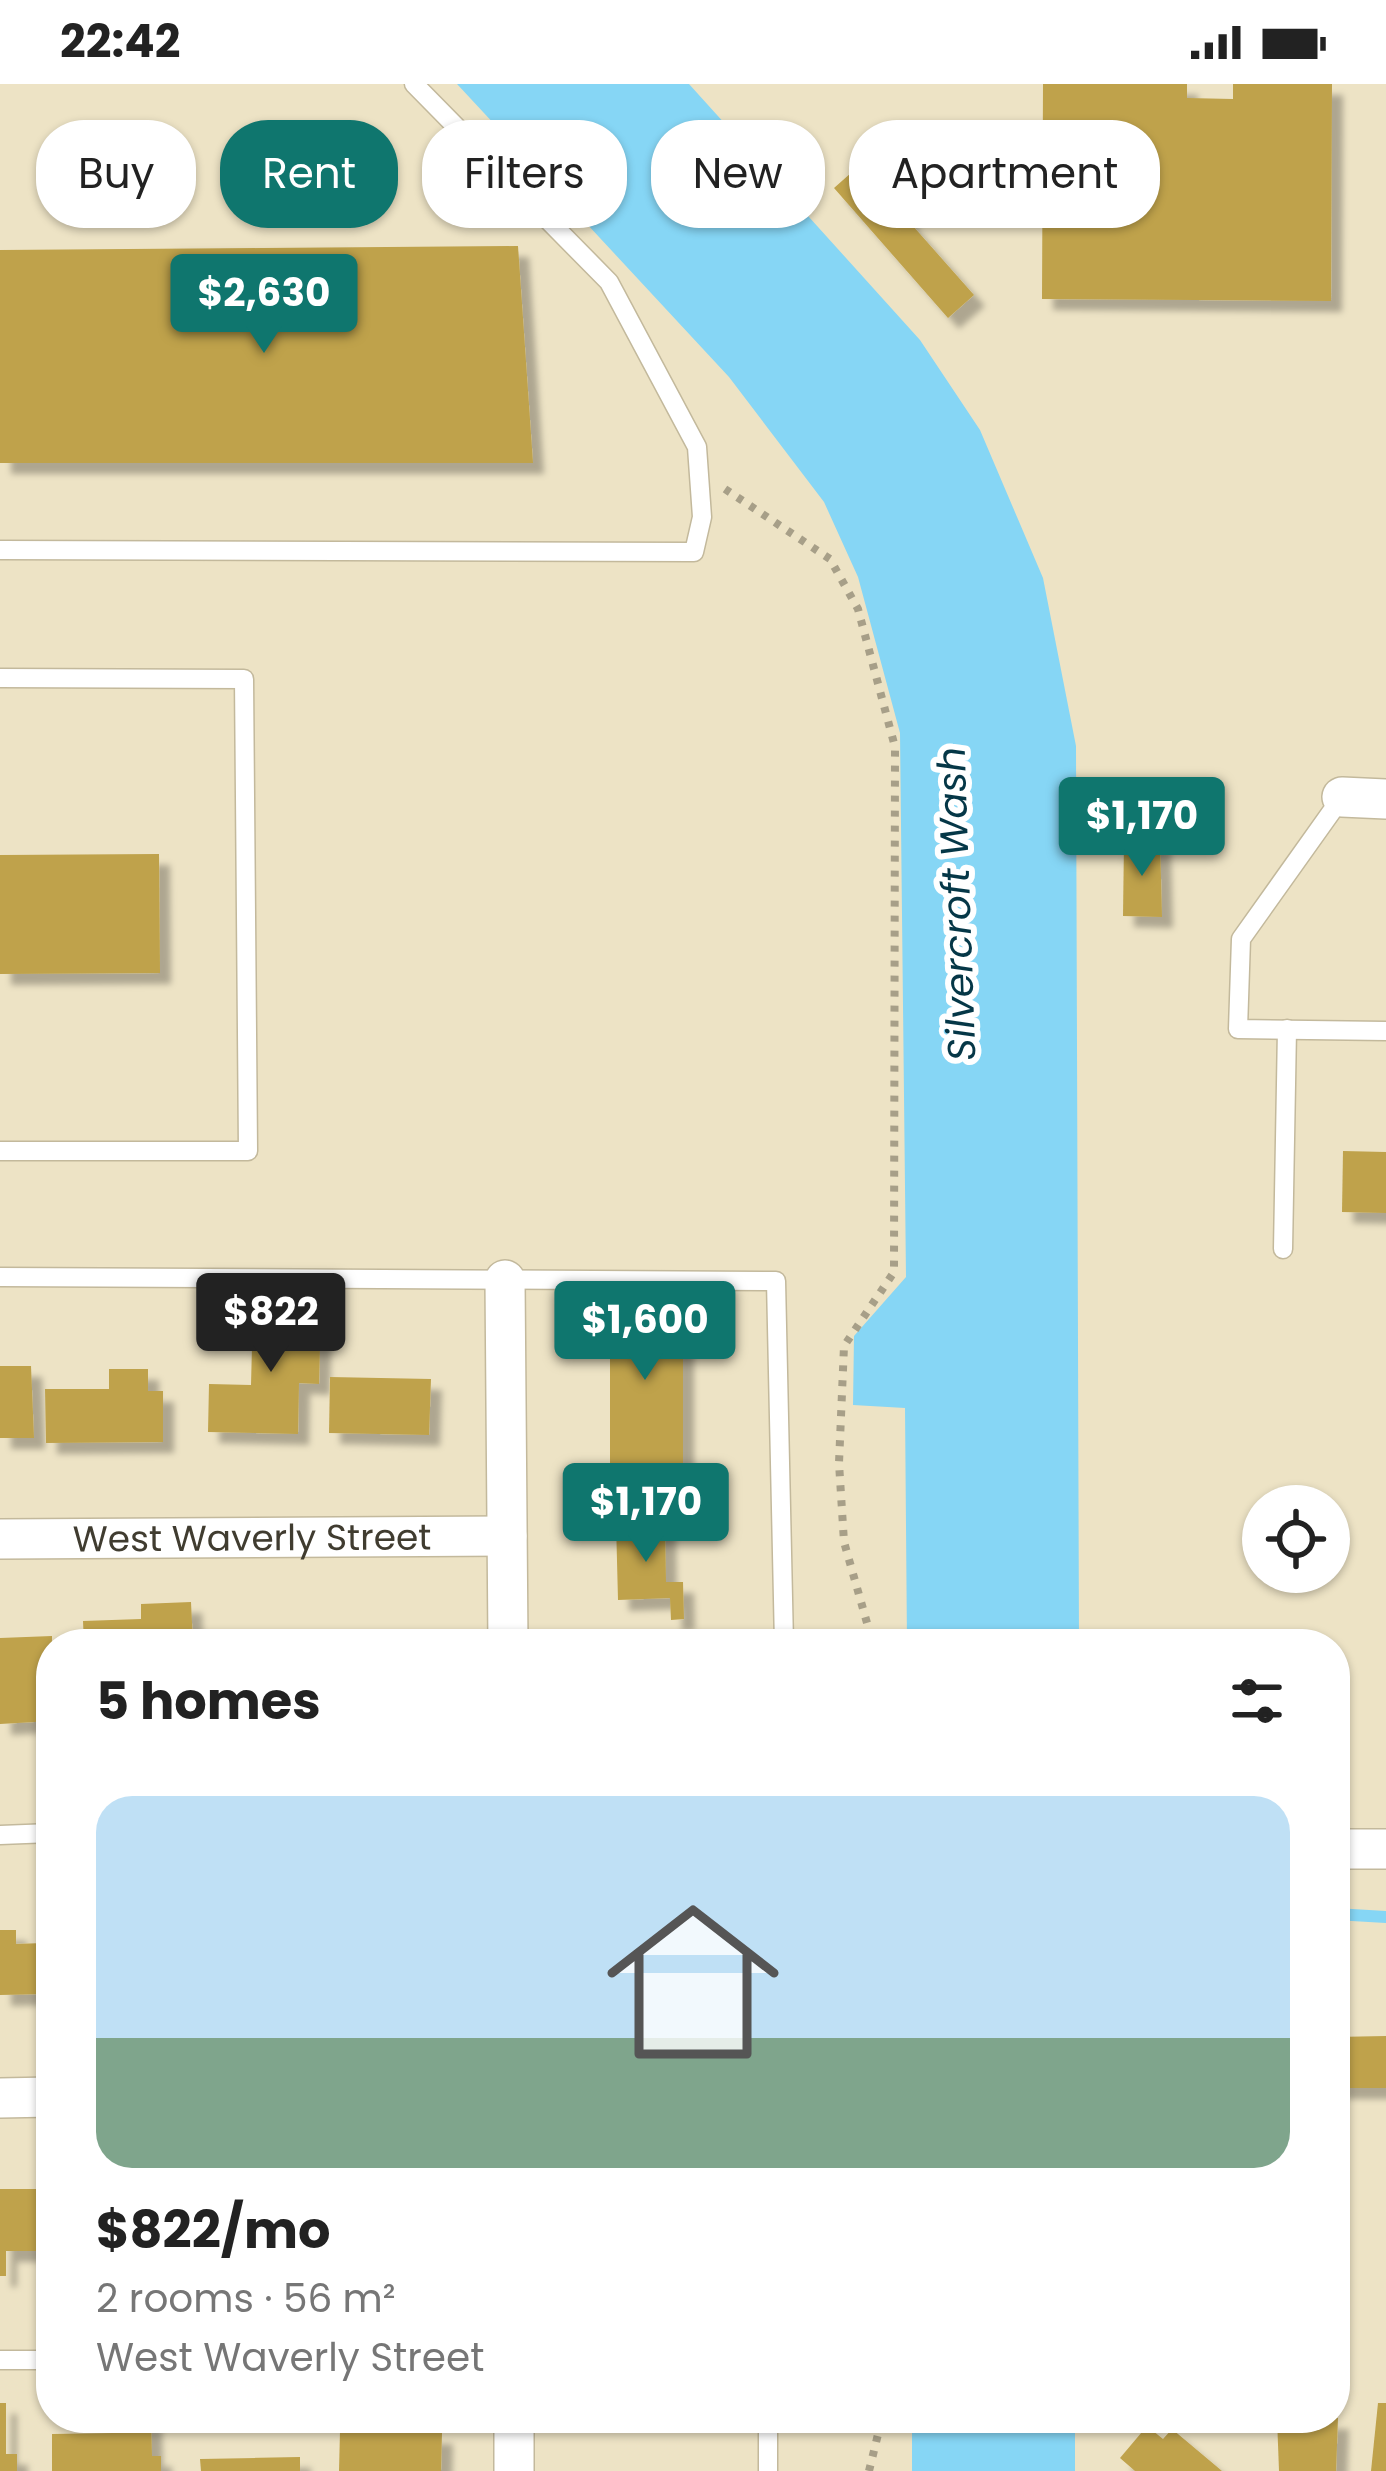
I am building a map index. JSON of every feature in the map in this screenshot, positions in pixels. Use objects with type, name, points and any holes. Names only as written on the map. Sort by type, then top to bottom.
[{"type":"street","points":[[1342,797],[1386,800]]},
{"type":"street","points":[[505,1280],[508,1629]]},
{"type":"street","name":"West Waverly Street","points":[[0,1539],[507,1536]]},
{"type":"street","points":[[1350,1849],[1386,1849]]},
{"type":"street","points":[[0,2098],[36,2097]]},
{"type":"street","points":[[514,2433],[514,2471]]},
{"type":"lane","points":[[0,550],[694,552],[702,517],[697,447],[609,282],[415,84]]},
{"type":"lane","points":[[0,678],[244,679],[248,1151],[0,1151]]},
{"type":"lane","points":[[1342,797],[1241,939],[1238,1029],[1386,1031]]},
{"type":"lane","points":[[1283,1249],[1287,1029]]},
{"type":"lane","points":[[0,1277],[776,1281],[784,1629]]},
{"type":"lane","points":[[0,1835],[36,1834]]},
{"type":"lane","points":[[0,2360],[36,2360]]},
{"type":"lane","points":[[768,2433],[768,2471]]},
{"type":"path","points":[[699,472],[830,559],[858,609],[896,747],[894,1272],[844,1346],[839,1463],[844,1542],[869,1629]]},
{"type":"path","points":[[869,2471],[878,2433]]},
{"type":"water","name":"Silvercroft Wash","points":[[457,84],[689,84],[721,120],[651,120],[651,228],[819,228],[920,340],[980,430],[1043,578],[1076,746],[1079,1629],[907,1629],[905,1408],[853,1405],[854,1336],[906,1277],[900,733],[858,577],[824,502],[729,377],[591,228],[627,228],[627,120],[490,120]]},
{"type":"water","points":[[912,2433],[1075,2433],[1075,2471],[912,2471]]},
{"type":"building","points":[[1043,84],[1187,84],[1187,98],[1233,99],[1233,84],[1332,84],[1331,301],[1042,299],[1042,228],[1160,228],[1160,120],[1043,120]]},
{"type":"building","points":[[849,175],[849,205],[834,188]]},
{"type":"building","points":[[869,228],[915,228],[974,295],[948,318]]},
{"type":"building","points":[[518,246],[533,463],[0,463],[0,250]]},
{"type":"building","points":[[1160,840],[1162,917],[1123,916],[1124,841]]},
{"type":"building","points":[[159,854],[160,973],[0,974],[0,855]]},
{"type":"building","points":[[1343,1151],[1386,1152],[1386,1213],[1342,1212]]},
{"type":"building","points":[[590,1294],[683,1294],[683,1477],[610,1476],[610,1314],[590,1314]]},
{"type":"building","points":[[253,1308],[321,1310],[319,1384],[299,1383],[298,1434],[208,1432],[209,1384],[251,1385]]},
{"type":"building","points":[[0,1366],[31,1366],[34,1438],[0,1438]]},
{"type":"building","points":[[109,1369],[148,1369],[148,1391],[163,1391],[163,1442],[46,1443],[45,1389],[109,1389]]},
{"type":"building","points":[[330,1377],[431,1379],[429,1435],[329,1433]]},
{"type":"building","points":[[665,1521],[666,1582],[683,1582],[684,1619],[671,1620],[670,1598],[618,1600],[616,1522]]},
{"type":"building","points":[[191,1602],[192,1629],[83,1629],[83,1621],[141,1619],[141,1604]]},
{"type":"building","points":[[36,1637],[36,1722],[0,1724],[0,1638]]},
{"type":"building","points":[[0,1930],[16,1930],[16,1944],[36,1943],[36,1994],[0,1995]]},
{"type":"building","points":[[1386,2036],[1386,2088],[1350,2088],[1350,2037]]},
{"type":"building","points":[[0,2189],[36,2189],[36,2251],[6,2251],[6,2276],[0,2276]]},
{"type":"building","points":[[0,2403],[6,2403],[6,2454],[17,2454],[17,2471],[0,2471]]},
{"type":"building","points":[[1378,2403],[1386,2403],[1386,2471],[1371,2471]]},
{"type":"building","points":[[151,2433],[152,2456],[161,2456],[161,2471],[52,2471],[52,2434]]},
{"type":"building","points":[[340,2433],[442,2433],[441,2471],[339,2471]]},
{"type":"building","points":[[1141,2433],[1156,2433],[1163,2439],[1177,2433],[1222,2471],[1135,2471],[1120,2458]]},
{"type":"building","points":[[1278,2433],[1337,2433],[1336,2471],[1279,2471]]},
{"type":"building","points":[[300,2457],[300,2471],[201,2471],[200,2459]]},
{"type":"waterway","points":[[1065,802],[1082,808],[1200,802]]},
{"type":"waterway","points":[[1350,1915],[1386,1917]]}]
